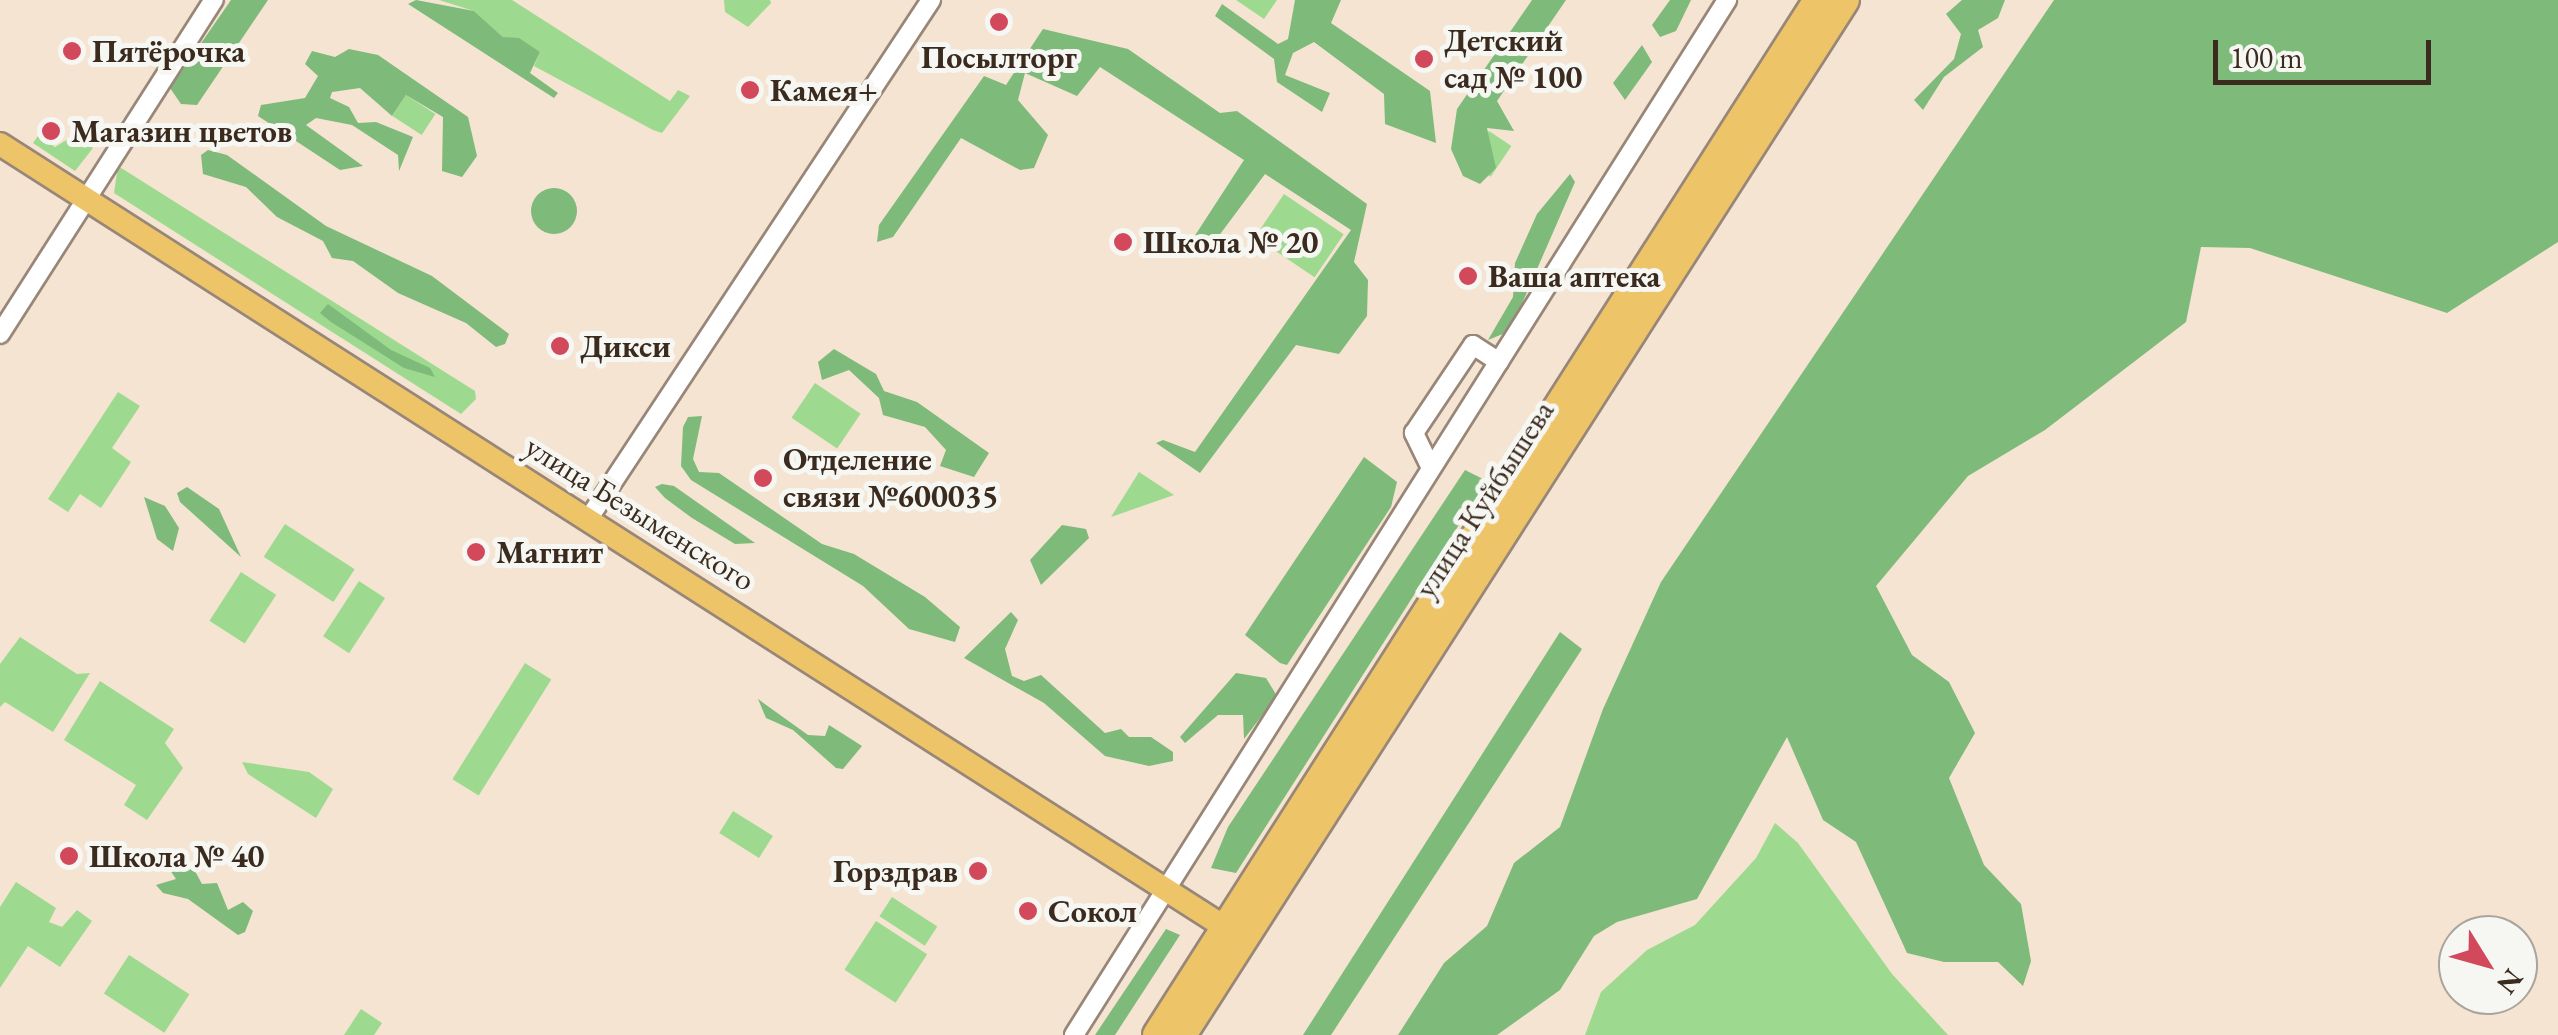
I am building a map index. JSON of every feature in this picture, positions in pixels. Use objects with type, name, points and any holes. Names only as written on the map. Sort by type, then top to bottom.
[{"type":"highway","name":"улица Куйбышева","points":[[1182,1035],[1234,934],[1818,0]]},
{"type":"highway","name":"улица Куйбышева","points":[[1157,1035],[1234,934],[1844,0]]},
{"type":"main road","name":"улица Безыменского","points":[[0,144],[1234,934]]},
{"type":"street","points":[[0,334],[214,0]]},
{"type":"street","points":[[589,518],[931,0]]},
{"type":"street","points":[[1074,1035],[1169,892],[1430,466],[1727,0]]},
{"type":"street","points":[[1430,466],[1414,433],[1473,345],[1499,362]]},
{"type":"green space","points":[[231,0],[268,0],[197,105],[181,104],[170,88]]},
{"type":"green space","points":[[416,0],[474,11],[503,37],[519,38],[540,52],[530,73],[558,93],[554,98],[408,4]]},
{"type":"green space","points":[[439,0],[512,0],[670,101],[678,90],[690,96],[662,133],[653,130],[534,66],[540,52],[503,37],[474,11]]},
{"type":"green space","points":[[724,0],[771,3],[748,27],[725,12]]},
{"type":"green space","points":[[1236,0],[1277,0],[1264,19]]},
{"type":"green space","points":[[1295,0],[1341,0],[1331,23],[1430,91],[1436,143],[1385,124],[1384,94],[1314,42],[1293,53],[1285,75],[1330,93],[1322,112],[1277,82],[1274,59],[1215,16],[1222,4],[1278,44],[1288,39]]},
{"type":"green space","points":[[1532,0],[1566,0],[1497,101],[1514,131],[1487,128],[1496,168],[1480,184],[1463,176],[1451,149],[1457,109]]},
{"type":"green space","points":[[1670,0],[1691,0],[1676,31],[1660,37],[1652,25]]},
{"type":"green space","points":[[1962,0],[2005,0],[1998,18],[1978,30],[1983,47],[1944,77],[1923,110],[1914,100],[1954,59],[1961,34],[1946,14]]},
{"type":"green space","points":[[2054,0],[2558,0],[2558,242],[2447,313],[2250,248],[2201,247],[2186,322],[2045,430],[1968,476],[1876,586],[1912,655],[1949,682],[1975,733],[1949,778],[1984,865],[2021,904],[2031,961],[2023,986],[1998,962],[1944,962],[1907,953],[1856,842],[1823,820],[1787,737],[1697,899],[1617,922],[1594,936],[1560,990],[1497,1035],[1398,1035],[1444,963],[1487,926],[1514,863],[1560,827],[1603,709],[1661,582]]},
{"type":"green space","points":[[1043,29],[1128,49],[1220,113],[1237,111],[1367,204],[1354,262],[1368,280],[1367,316],[1339,354],[1296,345],[1200,473],[1156,443],[1163,440],[1195,452],[1351,230],[1265,174],[1212,245],[1199,249],[1194,237],[1244,160],[1100,67],[1077,96],[1025,73],[1018,100],[1048,135],[1034,168],[1020,170],[961,138],[893,237],[877,242],[879,225],[984,76],[1006,85]]},
{"type":"green space","points":[[1642,45],[1652,62],[1625,100],[1613,83]]},
{"type":"green space","points":[[349,49],[378,55],[468,117],[477,156],[462,177],[442,171],[443,117],[406,95],[392,116],[360,88],[332,92],[330,98],[349,107],[358,123],[376,122],[413,137],[399,171],[398,155],[352,125],[316,118],[306,125],[363,166],[340,170],[258,116],[261,105],[305,98],[318,76],[305,64],[312,51],[335,57]]},
{"type":"green space","points":[[406,95],[435,114],[422,135],[392,116]]},
{"type":"green space","points":[[1489,131],[1511,146],[1491,177],[1468,162]]},
{"type":"green space","points":[[38,136],[55,147],[73,136],[93,148],[75,171],[33,143]]},
{"type":"green space","points":[[208,150],[227,155],[326,226],[432,276],[509,334],[505,344],[496,347],[466,323],[398,293],[353,261],[332,258],[323,241],[277,217],[246,187],[203,174],[201,155]]},
{"type":"green space","points":[[118,166],[475,391],[476,399],[461,414],[114,193]]},
{"type":"green space","points":[[1570,174],[1575,182],[1510,331],[1488,340],[1513,297],[1515,263],[1537,214]]},
{"type":"green space","points":[[554,188],[570,195],[577,211],[570,227],[554,234],[538,227],[531,211],[538,195]]},
{"type":"green space","points":[[1284,194],[1344,234],[1315,277],[1255,237]]},
{"type":"green space","points":[[328,304],[391,350],[430,368],[435,377],[404,368],[331,322],[320,313]]},
{"type":"green space","points":[[834,349],[876,374],[884,391],[917,402],[989,453],[974,477],[940,466],[946,450],[925,427],[883,415],[879,398],[849,370],[822,380],[818,362]]},
{"type":"green space","points":[[815,383],[861,414],[837,449],[792,418]]},
{"type":"green space","points":[[118,392],[140,406],[112,448],[131,462],[101,508],[80,494],[68,512],[48,499]]},
{"type":"green space","points":[[702,416],[693,459],[699,472],[719,473],[822,544],[854,554],[925,597],[960,627],[955,642],[909,629],[863,586],[691,480],[681,466],[683,427],[688,417]]},
{"type":"green space","points":[[1364,457],[1397,482],[1391,507],[1287,665],[1280,663],[1245,635]]},
{"type":"green space","points":[[1465,470],[1487,481],[1236,873],[1211,868],[1228,827]]},
{"type":"green space","points":[[1139,472],[1174,495],[1111,517]]},
{"type":"green space","points":[[674,486],[755,543],[735,544],[692,518],[655,487]]},
{"type":"green space","points":[[187,487],[219,509],[241,557],[180,502],[177,493]]},
{"type":"green space","points":[[144,497],[165,506],[179,528],[173,551],[157,539]]},
{"type":"green space","points":[[285,524],[355,569],[333,602],[264,557]]},
{"type":"green space","points":[[1062,525],[1086,529],[1089,538],[1041,585],[1030,560]]},
{"type":"green space","points":[[241,572],[276,595],[245,644],[209,621]]},
{"type":"green space","points":[[359,581],[385,598],[349,653],[323,636]]},
{"type":"green space","points":[[1011,612],[1018,620],[1005,649],[1012,676],[1024,681],[1041,675],[1105,733],[1121,729],[1129,737],[1151,737],[1173,752],[1173,761],[1149,766],[1105,756],[1044,703],[964,658]]},
{"type":"green space","points":[[1560,632],[1582,649],[1331,1035],[1303,1035]]},
{"type":"green space","points":[[20,637],[77,674],[90,673],[53,732],[5,702],[0,707],[0,664]]},
{"type":"green space","points":[[525,663],[551,679],[479,796],[452,779]]},
{"type":"green space","points":[[1236,673],[1266,678],[1277,696],[1244,739],[1243,715],[1218,715],[1185,743],[1180,737]]},
{"type":"green space","points":[[100,681],[174,729],[165,743],[183,768],[147,820],[124,805],[136,785],[64,740]]},
{"type":"green space","points":[[758,699],[808,735],[825,736],[829,725],[862,746],[843,769],[836,768],[793,730],[766,718]]},
{"type":"green space","points":[[242,762],[309,772],[333,789],[316,818],[248,774]]},
{"type":"green space","points":[[733,811],[773,836],[759,858],[719,833]]},
{"type":"green space","points":[[1775,823],[1798,843],[1892,974],[1948,1035],[1585,1035],[1601,992],[1647,950],[1695,925],[1756,858]]},
{"type":"green space","points":[[176,864],[195,871],[202,884],[217,883],[228,910],[243,902],[253,911],[245,932],[238,935],[188,899],[163,893],[156,885],[176,879],[170,870]]},
{"type":"green space","points":[[16,882],[56,908],[49,922],[62,927],[77,910],[92,921],[60,967],[28,946],[0,988],[0,907]]},
{"type":"green space","points":[[892,897],[937,926],[925,946],[879,916]]},
{"type":"green space","points":[[876,921],[927,954],[896,1003],[844,970]]},
{"type":"green space","points":[[1166,929],[1180,935],[1115,1035],[1095,1035]]},
{"type":"green space","points":[[129,955],[189,994],[164,1033],[104,994]]},
{"type":"green space","points":[[361,1009],[382,1023],[374,1035],[344,1035]]},
{"type":"place","name":"Посылторг","points":[[999,22]]},
{"type":"place","name":"Пятёрочка","points":[[72,51]]},
{"type":"place","name":"Детский сад № 100","points":[[1424,59]]},
{"type":"place","name":"Камея+","points":[[750,90]]},
{"type":"place","name":"Магазин цветов","points":[[51,131]]},
{"type":"place","name":"Школа № 20","points":[[1123,242]]},
{"type":"place","name":"Ваша аптека","points":[[1468,276]]},
{"type":"place","name":"Дикси","points":[[560,346]]},
{"type":"place","name":"Отделение связи №600035","points":[[763,478]]},
{"type":"place","name":"Магнит","points":[[476,552]]},
{"type":"place","name":"Школа № 40","points":[[69,856]]},
{"type":"place","name":"Горздрав","points":[[978,871]]},
{"type":"place","name":"Сокол","points":[[1028,911]]}]
